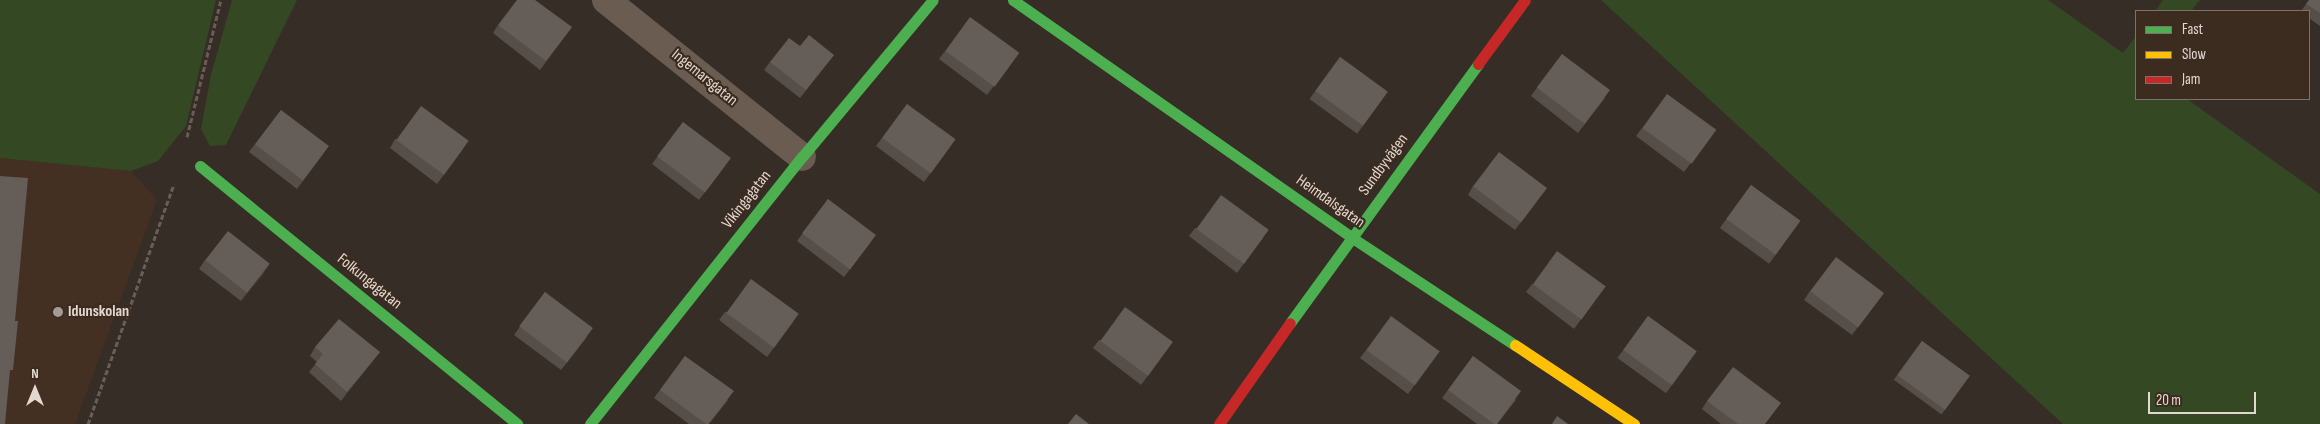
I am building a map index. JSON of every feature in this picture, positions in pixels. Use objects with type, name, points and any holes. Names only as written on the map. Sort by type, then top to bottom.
[{"type":"street","name":"Ingemarsgatan","points":[[606,0],[802,157]]},
{"type":"street","name":"Vikingagatan","points":[[590,424],[802,157],[933,0]]},
{"type":"street","name":"Heimdalsgatan","points":[[1013,0],[1351,237],[1634,424]]},
{"type":"street","name":"Sundbyvägen","points":[[1219,424],[1351,237],[1524,0]]},
{"type":"street","name":"Folkungagatan","points":[[200,166],[517,424]]},
{"type":"path","points":[[186,140],[221,0]]},
{"type":"path","points":[[88,424],[177,175]]},
{"type":"shaded area","name":"Idunskolan","points":[[0,158],[131,171],[157,200],[75,424],[0,424]]},
{"type":"green space","points":[[0,0],[216,0],[186,126],[158,161],[131,171],[0,158]]},
{"type":"green space","points":[[232,0],[297,0],[226,145],[210,146],[201,129],[211,75]]},
{"type":"green space","points":[[1601,0],[2048,0],[2123,53],[2135,37],[2135,100],[2188,100],[2320,194],[2320,424],[2063,424]]},
{"type":"green space","points":[[2163,0],[2200,0],[2192,10],[2156,10]]},
{"type":"building","points":[[517,0],[535,0],[572,27],[546,61],[498,25]]},
{"type":"building","points":[[2309,0],[2320,0],[2320,13],[2306,4]]},
{"type":"building","points":[[970,17],[1019,53],[995,87],[945,51]]},
{"type":"building","points":[[809,35],[834,55],[806,90],[770,62],[789,38],[800,46]]},
{"type":"building","points":[[1562,54],[1610,90],[1585,124],[1537,88]]},
{"type":"building","points":[[1340,57],[1388,92],[1363,126],[1315,91]]},
{"type":"building","points":[[1667,94],[1716,130],[1692,164],[1642,128]]},
{"type":"building","points":[[907,104],[956,139],[931,173],[882,138]]},
{"type":"building","points":[[421,106],[469,141],[444,175],[396,140]]},
{"type":"building","points":[[281,110],[329,146],[303,180],[255,144]]},
{"type":"building","points":[[683,122],[731,158],[705,192],[657,156]]},
{"type":"building","points":[[1499,152],[1547,188],[1521,222],[1473,186]]},
{"type":"building","points":[[0,176],[28,178],[15,321],[18,321],[13,370],[10,370],[5,424],[0,424]]},
{"type":"building","points":[[1751,185],[1800,221],[1776,255],[1726,219]]},
{"type":"building","points":[[1221,195],[1269,230],[1244,264],[1196,229]]},
{"type":"building","points":[[828,199],[876,235],[850,269],[802,233]]},
{"type":"building","points":[[228,231],[270,264],[247,293],[205,260]]},
{"type":"building","points":[[1557,251],[1606,286],[1581,319],[1533,284]]},
{"type":"building","points":[[1836,257],[1884,293],[1858,327],[1810,291]]},
{"type":"building","points":[[751,279],[799,314],[774,348],[726,313]]},
{"type":"building","points":[[545,292],[593,328],[567,362],[519,326]]},
{"type":"building","points":[[1125,307],[1173,342],[1148,376],[1100,341]]},
{"type":"building","points":[[1391,316],[1440,351],[1415,385],[1366,350]]},
{"type":"building","points":[[1648,316],[1697,351],[1672,385],[1623,350]]},
{"type":"building","points":[[339,319],[380,352],[347,392],[315,364],[323,354],[315,347]]},
{"type":"building","points":[[1922,341],[1970,376],[1945,410],[1897,375]]},
{"type":"building","points":[[685,356],[734,391],[708,424],[660,390]]},
{"type":"building","points":[[1473,356],[1521,391],[1497,424],[1494,424],[1448,390]]},
{"type":"building","points":[[1733,367],[1781,403],[1765,424],[1738,424],[1707,401]]},
{"type":"building","points":[[1076,414],[1089,424],[1068,424]]},
{"type":"building","points":[[1557,416],[1568,424],[1552,424]]},
{"type":"traffic: fast","points":[[590,424],[802,157],[933,0]]},
{"type":"traffic: fast","points":[[1013,0],[1351,237],[1515,345]]},
{"type":"traffic: fast","points":[[1290,323],[1478,64]]},
{"type":"traffic: fast","points":[[200,166],[517,424]]},
{"type":"traffic: slow","points":[[1515,345],[1634,424]]},
{"type":"traffic: jam","points":[[1478,64],[1525,0]]},
{"type":"traffic: jam","points":[[1219,424],[1290,323]]},
{"type":"place","name":"Idunskolan","points":[[58,312]]}]
